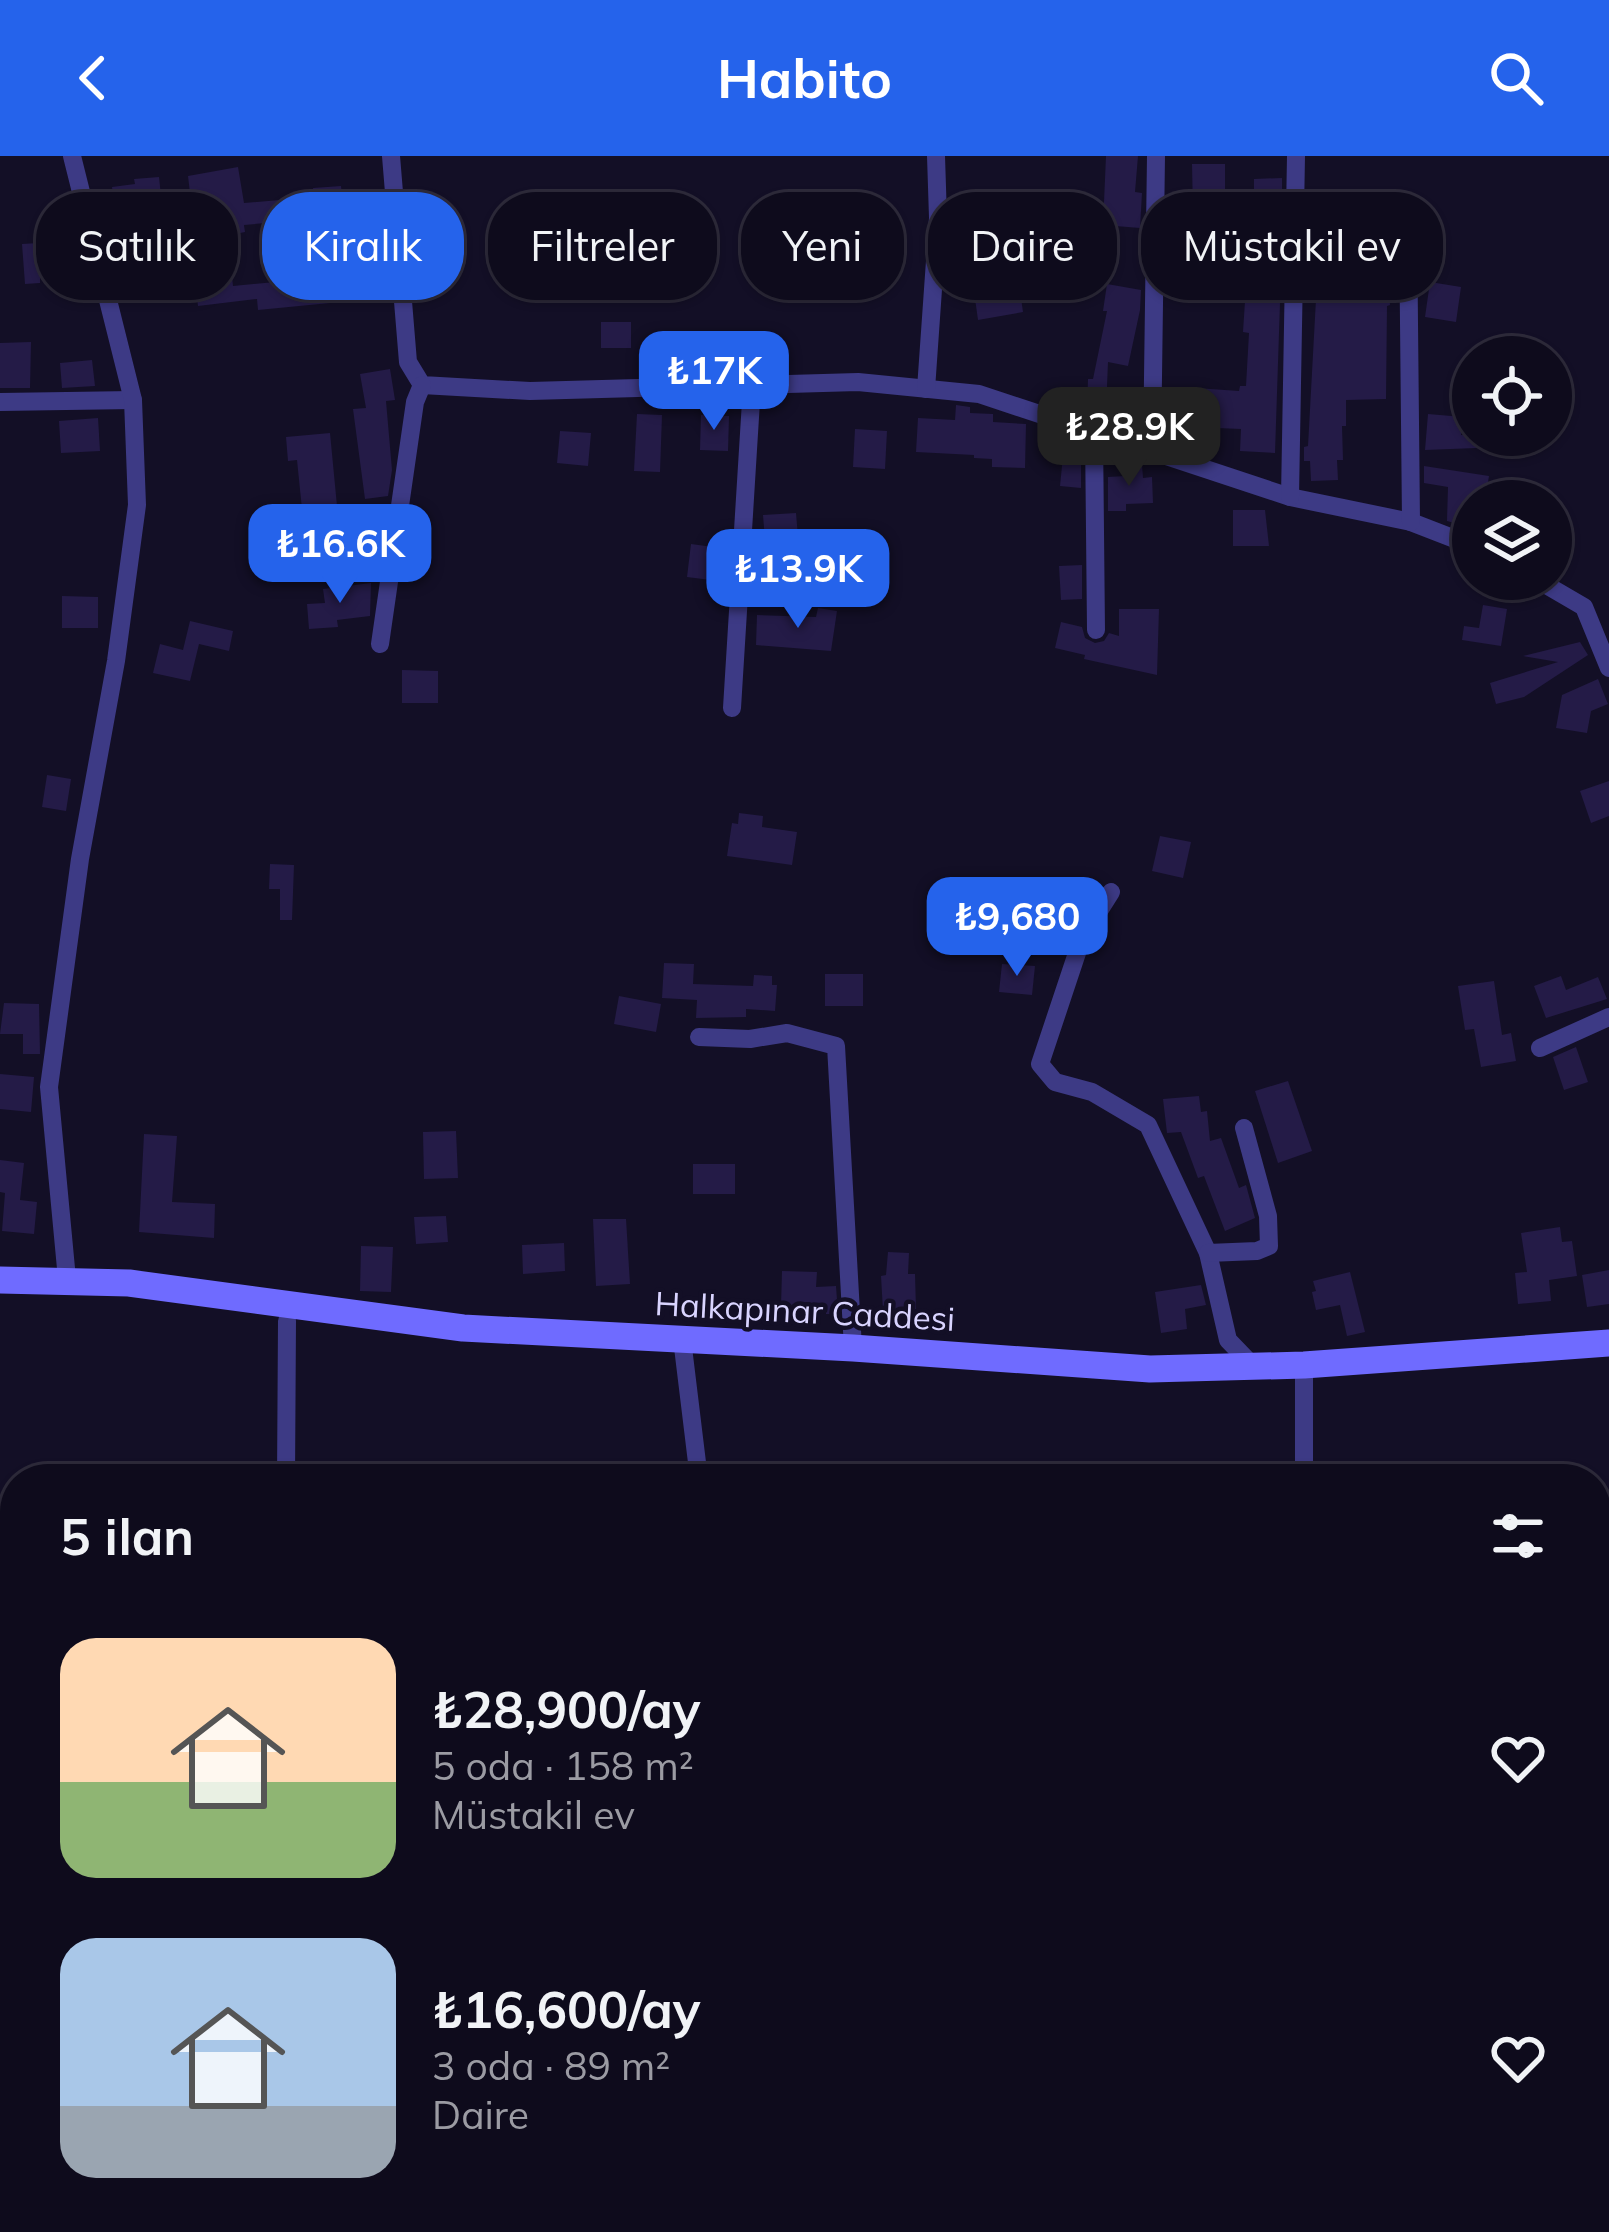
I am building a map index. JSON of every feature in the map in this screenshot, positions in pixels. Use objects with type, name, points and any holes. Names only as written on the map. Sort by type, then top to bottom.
[{"type":"main road","name":"Halkapınar Caddesi","points":[[0,1280],[129,1283],[464,1328],[853,1348],[1150,1370],[1304,1365],[1609,1343]]},
{"type":"street","points":[[67,1279],[50,1087],[80,859],[116,662],[134,527],[133,400],[73,156]]},
{"type":"street","points":[[391,156],[408,362],[422,385]]},
{"type":"street","points":[[926,389],[938,218],[936,156]]},
{"type":"street","points":[[1152,451],[1156,156]]},
{"type":"street","points":[[1290,497],[1296,156]]},
{"type":"street","points":[[1409,300],[1411,522]]},
{"type":"street","points":[[422,385],[530,391],[858,382],[979,394],[1290,497],[1411,522],[1452,538]]},
{"type":"street","points":[[380,644],[415,402],[422,385]]},
{"type":"street","points":[[732,708],[752,385]]},
{"type":"street","points":[[0,402],[133,400]]},
{"type":"street","points":[[1094,432],[1096,630]]},
{"type":"street","points":[[1572,600],[1584,607],[1609,668]]},
{"type":"street","points":[[1111,892],[1082,938],[1040,1064],[1054,1082],[1092,1092],[1148,1125],[1208,1252],[1228,1340],[1254,1367]]},
{"type":"street","points":[[1540,1048],[1609,1017]]},
{"type":"street","points":[[699,1037],[750,1039],[787,1033],[836,1046],[853,1348]]},
{"type":"street","points":[[1208,1252],[1257,1251],[1269,1246],[1268,1216],[1244,1128]]},
{"type":"street","points":[[286,1464],[287,1321]]},
{"type":"street","points":[[682,1339],[697,1464]]},
{"type":"street","points":[[1304,1365],[1304,1464]]},
{"type":"building","points":[[1106,156],[1138,156],[1135,192],[1141,193],[1140,228],[1117,226],[1117,192],[1104,192]]},
{"type":"building","points":[[1192,164],[1225,164],[1225,192],[1193,192]]},
{"type":"building","points":[[238,167],[244,203],[262,201],[262,223],[244,225],[245,232],[238,233],[238,192],[190,192],[188,176]]},
{"type":"building","points":[[159,177],[161,192],[113,192],[112,187],[135,184],[134,179]]},
{"type":"building","points":[[1282,178],[1282,192],[1254,192],[1254,179]]},
{"type":"building","points":[[341,186],[342,192],[313,192],[313,188]]},
{"type":"building","points":[[36,243],[36,283],[25,284],[22,244]]},
{"type":"building","points":[[262,283],[262,300],[330,303],[258,310],[257,299],[198,306],[197,300],[238,300],[238,286]]},
{"type":"building","points":[[1443,284],[1461,287],[1456,322],[1425,317],[1427,300],[1443,300]]},
{"type":"building","points":[[1117,286],[1141,290],[1128,366],[1108,362],[1106,411],[1087,410],[1088,379],[1093,379],[1107,311],[1103,311],[1105,300],[1117,300]]},
{"type":"building","points":[[975,300],[1021,300],[1023,312],[978,320]]},
{"type":"building","points":[[1316,300],[1390,300],[1386,399],[1346,400],[1338,480],[1311,481],[1304,447],[1308,446]]},
{"type":"building","points":[[1245,301],[1280,303],[1275,453],[1240,451],[1241,429],[1193,427],[1196,388],[1239,391],[1246,386],[1249,333],[1243,332]]},
{"type":"building","points":[[601,322],[631,322],[631,348],[601,348]]},
{"type":"building","points":[[31,342],[30,388],[0,388],[0,343]]},
{"type":"building","points":[[92,360],[95,386],[62,388],[60,363]]},
{"type":"building","points":[[390,369],[395,400],[386,401],[392,470],[388,496],[365,499],[353,409],[366,408],[360,374]]},
{"type":"building","points":[[956,405],[970,407],[970,413],[993,414],[993,422],[1026,424],[1025,468],[992,467],[992,459],[974,455],[916,452],[918,418],[955,420]]},
{"type":"building","points":[[637,414],[662,415],[660,472],[634,471]]},
{"type":"building","points":[[1428,414],[1452,416],[1452,449],[1425,450]]},
{"type":"building","points":[[701,415],[729,416],[728,451],[700,450]]},
{"type":"building","points":[[98,418],[100,451],[61,453],[59,421]]},
{"type":"building","points":[[855,429],[887,431],[885,469],[853,467]]},
{"type":"building","points":[[560,431],[591,433],[588,466],[557,463]]},
{"type":"building","points":[[330,433],[337,506],[302,509],[297,460],[288,461],[286,437]]},
{"type":"building","points":[[1064,446],[1081,448],[1081,488],[1060,486]]},
{"type":"building","points":[[1124,465],[1142,465],[1143,478],[1152,477],[1153,503],[1126,504],[1126,511],[1108,511],[1108,477],[1125,476]]},
{"type":"building","points":[[1424,466],[1489,476],[1488,480],[1452,480],[1452,522],[1447,521],[1448,487],[1424,483]]},
{"type":"building","points":[[1233,510],[1265,510],[1269,546],[1233,546]]},
{"type":"building","points":[[796,513],[799,549],[766,552],[763,515]]},
{"type":"building","points":[[691,544],[728,549],[726,582],[687,577]]},
{"type":"building","points":[[1082,565],[1082,599],[1061,600],[1059,566]]},
{"type":"building","points":[[371,583],[370,616],[337,620],[338,627],[309,629],[307,604],[325,603],[323,589]]},
{"type":"building","points":[[62,596],[98,597],[98,628],[62,628]]},
{"type":"building","points":[[1483,605],[1507,609],[1501,646],[1462,640],[1464,626],[1479,628]]},
{"type":"building","points":[[818,608],[837,611],[831,651],[756,645],[757,615],[816,617]]},
{"type":"building","points":[[1119,609],[1159,609],[1157,675],[1055,648],[1061,622],[1082,627],[1085,638],[1095,643],[1104,641],[1109,633],[1119,636]]},
{"type":"building","points":[[190,621],[233,631],[229,651],[199,644],[190,681],[153,673],[160,644],[183,650]]},
{"type":"building","points":[[1580,642],[1588,655],[1524,697],[1496,704],[1490,683],[1558,662],[1523,656]]},
{"type":"building","points":[[402,670],[438,671],[438,703],[402,703]]},
{"type":"building","points":[[1598,679],[1608,704],[1591,711],[1587,733],[1556,728],[1562,695]]},
{"type":"building","points":[[47,775],[71,779],[66,811],[42,807]]},
{"type":"building","points":[[1609,781],[1609,816],[1591,823],[1580,791]]},
{"type":"building","points":[[739,813],[763,816],[762,827],[797,832],[792,865],[727,856],[732,823],[738,824]]},
{"type":"building","points":[[1160,836],[1191,842],[1183,878],[1152,871]]},
{"type":"building","points":[[270,864],[294,865],[292,920],[280,920],[280,889],[269,889]]},
{"type":"building","points":[[664,963],[694,964],[693,984],[753,986],[754,975],[772,976],[772,985],[777,985],[775,1011],[746,1009],[746,1017],[696,1018],[697,1000],[662,998]]},
{"type":"building","points":[[1002,964],[1035,966],[1032,995],[999,992]]},
{"type":"building","points":[[825,974],[863,974],[863,1006],[825,1006]]},
{"type":"building","points":[[1561,976],[1566,990],[1598,977],[1607,999],[1546,1018],[1534,986]]},
{"type":"building","points":[[1494,981],[1502,1035],[1511,1033],[1516,1061],[1481,1067],[1474,1029],[1465,1030],[1458,986]]},
{"type":"building","points":[[619,996],[661,1004],[656,1032],[614,1024]]},
{"type":"building","points":[[4,1003],[39,1004],[40,1054],[23,1054],[23,1034],[0,1034]]},
{"type":"building","points":[[1576,1047],[1588,1082],[1564,1090],[1553,1057]]},
{"type":"building","points":[[0,1074],[34,1077],[31,1112],[0,1109]]},
{"type":"building","points":[[1288,1081],[1312,1151],[1278,1163],[1255,1091]]},
{"type":"building","points":[[1199,1096],[1201,1112],[1207,1111],[1210,1141],[1221,1138],[1239,1188],[1246,1185],[1255,1218],[1225,1231],[1181,1132],[1167,1133],[1163,1099]]},
{"type":"building","points":[[456,1131],[458,1178],[424,1179],[423,1132]]},
{"type":"building","points":[[144,1134],[177,1136],[172,1202],[215,1204],[214,1238],[139,1232]]},
{"type":"building","points":[[0,1160],[24,1163],[20,1200],[37,1202],[34,1234],[2,1231],[5,1193],[0,1192]]},
{"type":"building","points":[[693,1164],[735,1164],[735,1194],[693,1194]]},
{"type":"building","points":[[446,1216],[448,1242],[416,1244],[414,1217]]},
{"type":"building","points":[[593,1219],[626,1219],[630,1284],[596,1286]]},
{"type":"building","points":[[1560,1227],[1562,1242],[1572,1241],[1577,1276],[1549,1280],[1551,1301],[1518,1304],[1515,1273],[1527,1272],[1521,1233]]},
{"type":"building","points":[[564,1243],[565,1271],[523,1274],[522,1245]]},
{"type":"building","points":[[361,1246],[393,1247],[391,1292],[360,1291]]},
{"type":"building","points":[[888,1252],[909,1253],[916,1309],[883,1311],[881,1276],[886,1275]]},
{"type":"building","points":[[1609,1270],[1609,1304],[1587,1307],[1582,1275]]},
{"type":"building","points":[[782,1271],[817,1272],[816,1287],[836,1286],[838,1314],[826,1314],[826,1308],[781,1306]]},
{"type":"building","points":[[1350,1272],[1365,1332],[1347,1336],[1340,1305],[1316,1310],[1312,1292],[1316,1291],[1313,1281]]},
{"type":"building","points":[[1201,1285],[1206,1305],[1185,1309],[1187,1329],[1161,1333],[1155,1292]]}]
